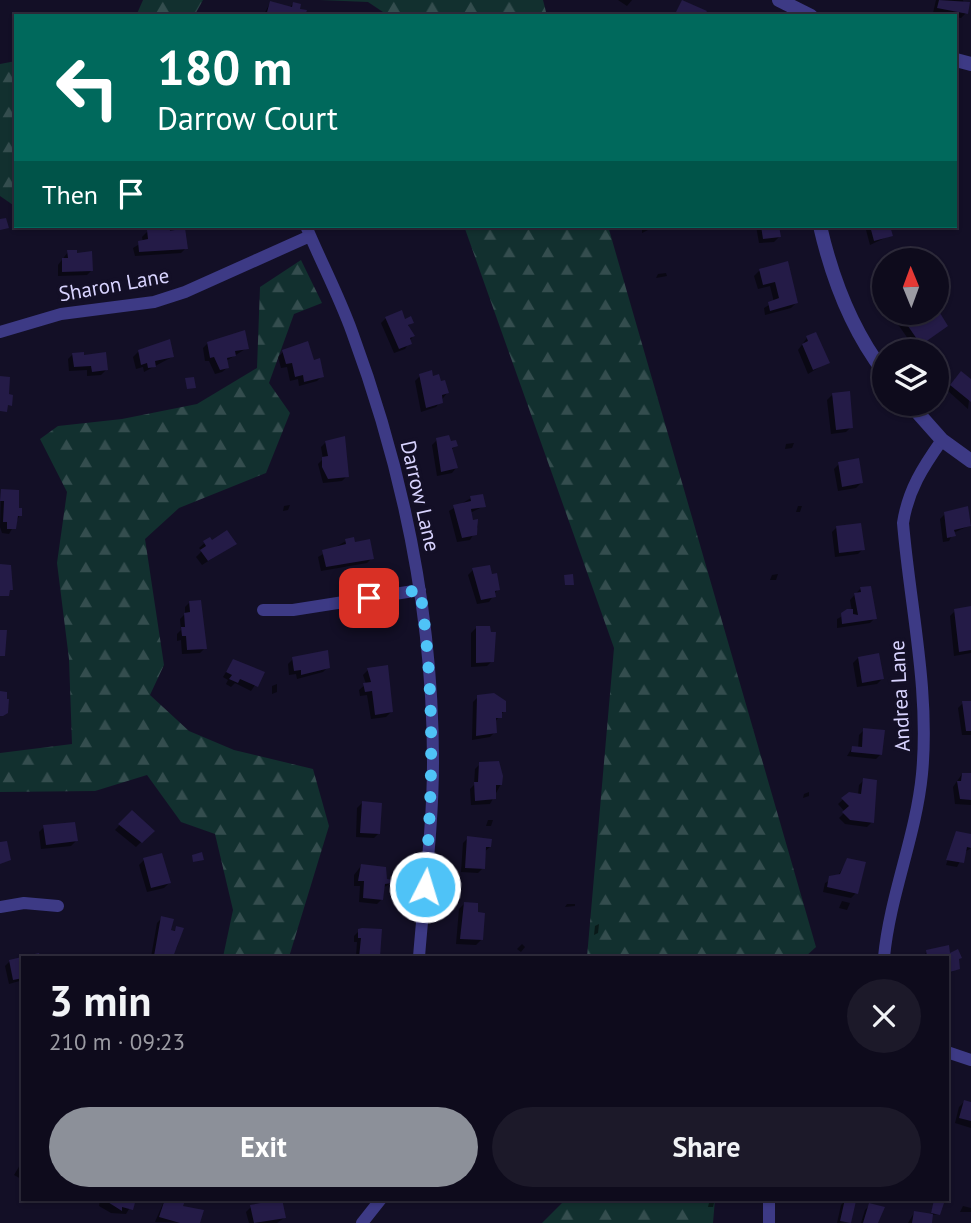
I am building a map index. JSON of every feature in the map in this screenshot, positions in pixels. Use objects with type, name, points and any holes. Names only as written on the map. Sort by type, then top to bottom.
[{"type":"street","points":[[779,0],[807,14]]},
{"type":"street","points":[[821,228],[839,291],[872,356]]},
{"type":"street","name":"Sharon Lane","points":[[0,331],[61,314],[154,302],[185,292],[308,231]]},
{"type":"street","name":"Darrow Lane","points":[[308,231],[352,331],[385,431],[399,480],[420,590],[429,666],[433,762],[419,956]]},
{"type":"street","points":[[921,416],[942,440],[971,461]]},
{"type":"street","name":"Andrea Lane","points":[[884,956],[891,911],[918,809],[923,749],[922,691],[903,523],[907,500],[916,479],[942,440]]},
{"type":"street","points":[[263,610],[293,610],[420,590]]},
{"type":"street","points":[[0,908],[24,903],[58,906]]},
{"type":"street","points":[[949,1053],[971,1060]]},
{"type":"street","points":[[362,1223],[379,1201]]},
{"type":"street","points":[[769,1201],[769,1223]]},
{"type":"green space","points":[[143,0],[203,0],[195,14],[137,14]]},
{"type":"green space","points":[[320,0],[543,0],[546,14],[386,14],[368,2]]},
{"type":"green space","points":[[14,61],[14,206],[0,196],[0,64]]},
{"type":"green space","points":[[465,228],[609,228],[816,947],[806,956],[587,956],[614,648]]},
{"type":"green space","points":[[301,260],[322,303],[294,314],[269,383],[290,413],[266,473],[179,508],[145,539],[164,665],[150,695],[189,731],[234,750],[313,769],[329,826],[289,956],[223,956],[233,910],[215,834],[181,822],[147,775],[95,791],[0,792],[0,753],[72,744],[69,659],[57,563],[67,492],[40,439],[58,426],[122,419],[197,404],[257,368],[260,287]]},
{"type":"green space","points":[[564,1201],[715,1201],[713,1223],[542,1223]]},
{"type":"building","points":[[682,0],[707,11],[705,14],[675,14]]},
{"type":"building","points":[[939,0],[970,2],[968,14],[937,8]]},
{"type":"building","points":[[270,1],[292,7],[293,2],[301,4],[300,9],[307,10],[306,14],[267,14]]},
{"type":"building","points":[[6,218],[9,228],[0,230],[0,219]]},
{"type":"building","points":[[169,228],[170,231],[185,228],[188,249],[139,252],[138,241],[148,239],[147,230]]},
{"type":"building","points":[[761,228],[779,228],[781,237],[763,239]]},
{"type":"building","points":[[871,228],[891,228],[893,236],[874,241]]},
{"type":"building","points":[[67,250],[77,250],[77,253],[92,251],[93,271],[62,272],[62,258],[68,258]]},
{"type":"building","points":[[788,261],[798,303],[770,311],[768,302],[779,298],[775,282],[763,285],[759,269]]},
{"type":"building","points":[[402,310],[405,319],[411,316],[414,323],[408,325],[415,336],[410,338],[412,344],[399,349],[385,317]]},
{"type":"building","points":[[908,326],[948,326],[930,339],[917,339]]},
{"type":"building","points":[[245,330],[249,349],[235,351],[236,356],[227,358],[229,368],[220,370],[214,357],[210,358],[207,342]]},
{"type":"building","points":[[816,332],[830,363],[813,370],[802,344],[808,341],[806,336]]},
{"type":"building","points":[[170,339],[174,357],[155,361],[156,367],[148,368],[147,363],[141,365],[138,350]]},
{"type":"building","points":[[308,341],[314,360],[320,358],[324,377],[304,382],[303,375],[295,377],[292,363],[286,364],[282,350]]},
{"type":"building","points":[[84,352],[84,355],[106,352],[108,370],[92,372],[91,366],[74,367],[72,353]]},
{"type":"building","points":[[432,370],[433,376],[439,374],[441,381],[445,380],[449,393],[442,395],[443,403],[426,408],[419,374]]},
{"type":"building","points":[[961,371],[971,379],[971,402],[950,385]]},
{"type":"building","points":[[0,376],[10,377],[9,394],[13,395],[12,406],[8,405],[7,412],[0,411]]},
{"type":"building","points":[[194,377],[196,388],[187,389],[185,378]]},
{"type":"building","points":[[850,391],[853,428],[836,430],[832,393]]},
{"type":"building","points":[[449,435],[451,441],[456,440],[458,446],[452,448],[458,468],[441,472],[436,438]]},
{"type":"building","points":[[345,436],[349,477],[328,479],[322,467],[322,457],[328,456],[325,441]]},
{"type":"building","points":[[859,458],[863,483],[842,487],[838,462]]},
{"type":"building","points":[[1,489],[19,490],[22,516],[18,516],[16,529],[7,529],[7,522],[3,522],[4,501],[0,501]]},
{"type":"building","points":[[483,494],[486,507],[471,509],[473,520],[478,519],[477,535],[462,538],[453,505],[471,501],[470,496]]},
{"type":"building","points":[[968,506],[971,526],[954,530],[956,536],[947,538],[944,512]]},
{"type":"building","points":[[861,523],[865,550],[839,553],[836,526]]},
{"type":"building","points":[[227,530],[237,544],[208,561],[200,550],[206,546],[203,541],[210,537],[212,540]]},
{"type":"building","points":[[354,537],[355,542],[370,539],[374,559],[326,567],[322,550],[346,544],[345,539]]},
{"type":"building","points":[[0,564],[11,565],[13,590],[10,590],[9,596],[0,596]]},
{"type":"building","points":[[490,565],[492,574],[497,573],[500,590],[495,591],[496,597],[481,600],[472,568]]},
{"type":"building","points":[[573,574],[574,585],[565,585],[564,575]]},
{"type":"building","points":[[871,586],[877,619],[842,624],[841,613],[847,609],[853,609],[853,614],[858,615],[854,593],[861,592],[860,587]]},
{"type":"building","points":[[201,600],[207,649],[187,650],[186,636],[182,636],[181,627],[185,627],[184,613],[190,612],[189,601]]},
{"type":"building","points":[[971,606],[971,650],[959,652],[954,609]]},
{"type":"building","points":[[476,626],[490,626],[491,632],[496,632],[494,662],[476,663]]},
{"type":"building","points":[[0,630],[7,630],[5,656],[0,656]]},
{"type":"building","points":[[328,650],[330,668],[301,675],[301,670],[294,671],[292,657]]},
{"type":"building","points":[[879,653],[884,679],[862,683],[858,657]]},
{"type":"building","points":[[233,659],[265,672],[258,687],[240,679],[238,683],[229,679],[232,675],[226,672]]},
{"type":"building","points":[[388,665],[393,712],[375,715],[372,691],[365,692],[363,683],[371,682],[367,668]]},
{"type":"building","points":[[0,691],[7,692],[9,699],[8,713],[3,716],[0,716]]},
{"type":"building","points":[[494,693],[506,701],[506,712],[502,712],[502,718],[496,718],[497,733],[476,736],[477,695]]},
{"type":"building","points":[[962,701],[971,701],[971,731],[966,731]]},
{"type":"building","points":[[863,728],[885,730],[882,755],[851,752],[852,746],[862,747]]},
{"type":"building","points":[[499,761],[503,776],[502,785],[496,785],[496,799],[475,801],[474,782],[478,782],[479,762]]},
{"type":"building","points":[[962,773],[971,773],[971,800],[960,799],[957,781],[961,781]]},
{"type":"building","points":[[863,778],[877,780],[874,823],[850,820],[842,812],[849,806],[841,798],[849,792],[861,794]]},
{"type":"building","points":[[362,801],[382,803],[380,834],[360,833]]},
{"type":"building","points":[[132,810],[155,831],[142,843],[118,824]]},
{"type":"building","points":[[75,822],[78,841],[46,845],[43,825]]},
{"type":"building","points":[[956,831],[971,834],[971,848],[967,847],[964,863],[946,860]]},
{"type":"building","points":[[467,836],[492,839],[491,847],[486,847],[485,869],[465,868]]},
{"type":"building","points":[[7,841],[11,860],[0,864],[0,842]]},
{"type":"building","points":[[202,852],[204,860],[193,862],[192,855]]},
{"type":"building","points":[[162,853],[171,883],[151,888],[143,858]]},
{"type":"building","points":[[847,858],[866,862],[858,894],[827,887],[829,876],[840,874]]},
{"type":"building","points":[[361,864],[386,867],[387,879],[393,880],[393,883],[385,884],[383,900],[363,898],[364,881],[358,881]]},
{"type":"building","points":[[464,902],[478,903],[478,912],[485,913],[483,940],[460,939]]},
{"type":"building","points":[[161,916],[174,919],[171,930],[175,931],[176,926],[184,928],[173,956],[154,956]]},
{"type":"building","points":[[358,929],[382,929],[380,956],[359,956],[361,938],[358,938]]},
{"type":"building","points":[[949,945],[950,953],[958,949],[962,958],[959,959],[960,969],[949,972],[949,956],[927,956],[926,950]]},
{"type":"building","points":[[21,957],[21,978],[13,980],[9,960]]},
{"type":"building","points":[[964,1100],[971,1102],[971,1121],[959,1118]]},
{"type":"building","points":[[106,1201],[135,1201],[133,1210],[122,1207],[122,1211]]},
{"type":"building","points":[[164,1201],[185,1201],[183,1206],[204,1210],[200,1223],[180,1223],[159,1217]]},
{"type":"building","points":[[282,1201],[286,1218],[254,1223],[250,1205]]},
{"type":"building","points":[[845,1201],[856,1201],[851,1223],[840,1221]]},
{"type":"building","points":[[934,1201],[944,1203],[940,1215],[931,1213]]},
{"type":"building","points":[[869,1203],[885,1207],[878,1223],[863,1223]]},
{"type":"building","points":[[914,1211],[933,1214],[932,1223],[912,1223]]},
{"type":"route","points":[[369,598],[420,590],[429,666],[433,762],[425,887]]}]
